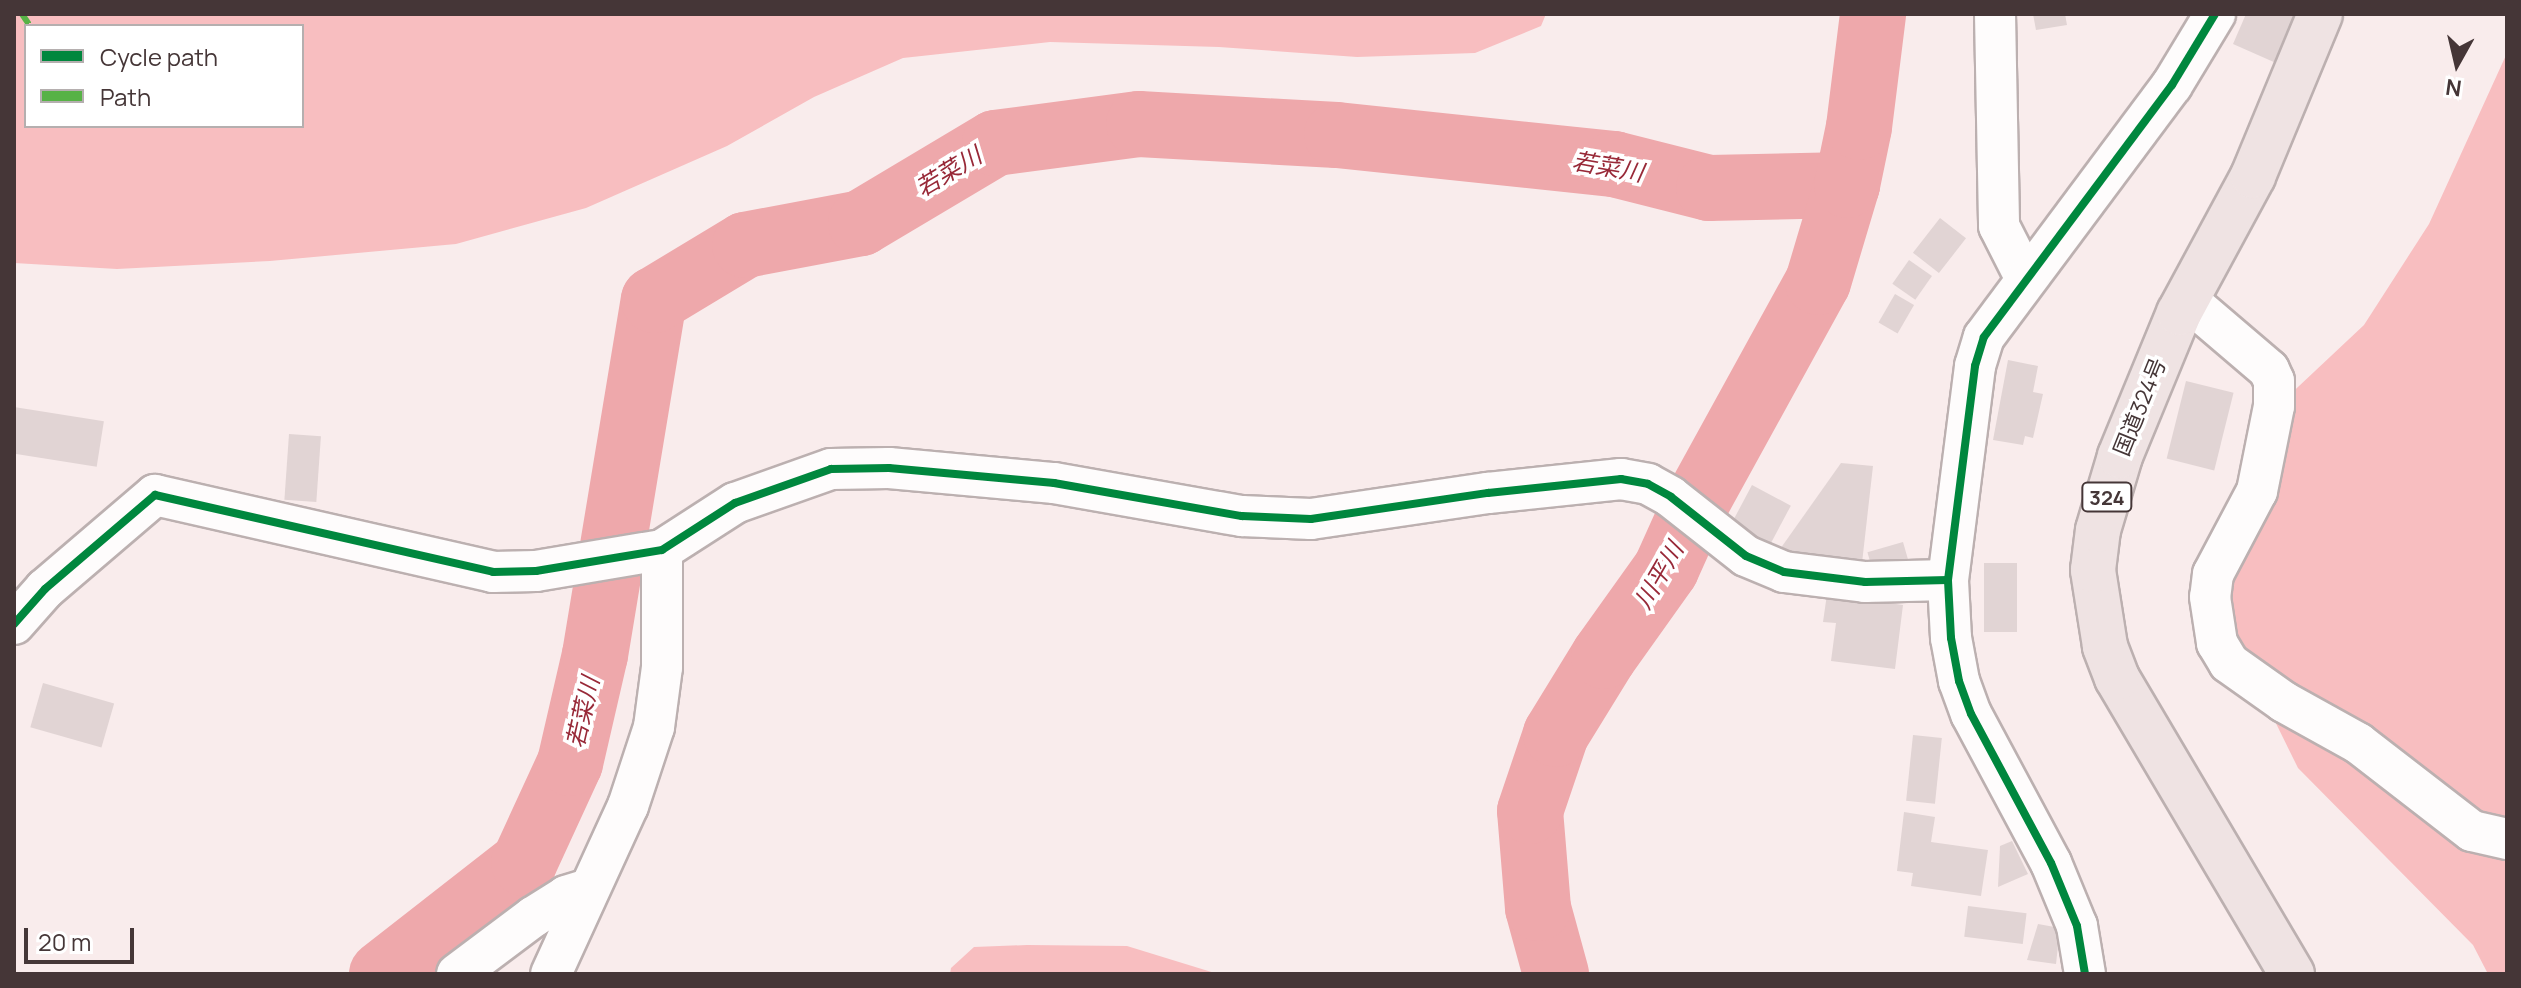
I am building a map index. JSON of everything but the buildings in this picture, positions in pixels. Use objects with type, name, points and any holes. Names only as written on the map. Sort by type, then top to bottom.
[{"type":"highway","name":"国道324号","points":[[2292,974],[2117,678],[2105,646],[2097,602],[2095,547],[2120,456],[2186,299],[2253,176],[2320,14]]},
{"type":"street","points":[[1995,14],[1999,226],[2026,279]]},
{"type":"street","points":[[2085,974],[2077,926],[2051,863],[1993,757],[1959,681],[1951,638],[1948,580],[1975,366],[1984,337],[2172,85],[2215,14]]},
{"type":"street","points":[[2186,299],[2269,370],[2274,381],[2274,406],[2257,491],[2213,574],[2210,610],[2217,643],[2229,663],[2284,702],[2358,743],[2472,831],[2507,839]]},
{"type":"street","points":[[16,619],[45,589],[155,495],[493,572],[536,571],[654,552],[735,503],[831,469],[889,468],[1039,481],[1118,491],[1242,516],[1311,519],[1488,493],[1621,479],[1648,484],[1671,497],[1746,556],[1784,572],[1865,582],[1948,580]]},
{"type":"street","points":[[551,974],[628,806],[654,727],[662,667],[654,552]]},
{"type":"street","points":[[457,974],[544,910],[566,896],[589,889]]},
{"type":"shaded area","points":[[14,14],[1546,14],[1541,26],[1475,53],[1357,57],[1219,47],[1050,42],[903,58],[814,97],[727,146],[586,208],[456,244],[270,261],[117,269],[14,263]]},
{"type":"shaded area","points":[[2507,53],[2507,974],[2488,974],[2473,945],[2298,768],[2228,626],[2216,575],[2243,458],[2281,403],[2364,325],[2429,224]]},
{"type":"shaded area","points":[[1127,946],[1218,974],[950,974],[951,968],[974,947]]},
{"type":"waterway","name":"川平川","points":[[1556,974],[1538,908],[1530,811],[1556,734],[1604,656],[1666,569],[1693,509],[1818,282],[1847,185],[1859,127],[1873,14]]},
{"type":"waterway","name":"若菜川","points":[[382,974],[524,863],[570,763],[595,655],[654,300],[745,245],[861,223],[995,143],[1139,124],[1337,135],[1614,164],[1709,188],[1847,185]]},
{"type":"marked path","points":[[22,14],[29,24]]},
{"type":"cycle path","points":[[2085,974],[2077,926],[2051,863],[1971,714],[1959,681],[1951,638],[1948,580],[1975,366],[1984,337],[2172,85],[2215,14]]},
{"type":"cycle path","points":[[14,624],[45,589],[155,495],[493,572],[536,571],[662,550],[735,503],[831,469],[889,468],[1054,483],[1242,516],[1311,519],[1488,493],[1621,479],[1648,484],[1671,497],[1746,556],[1784,572],[1865,582],[1948,580]]}]
